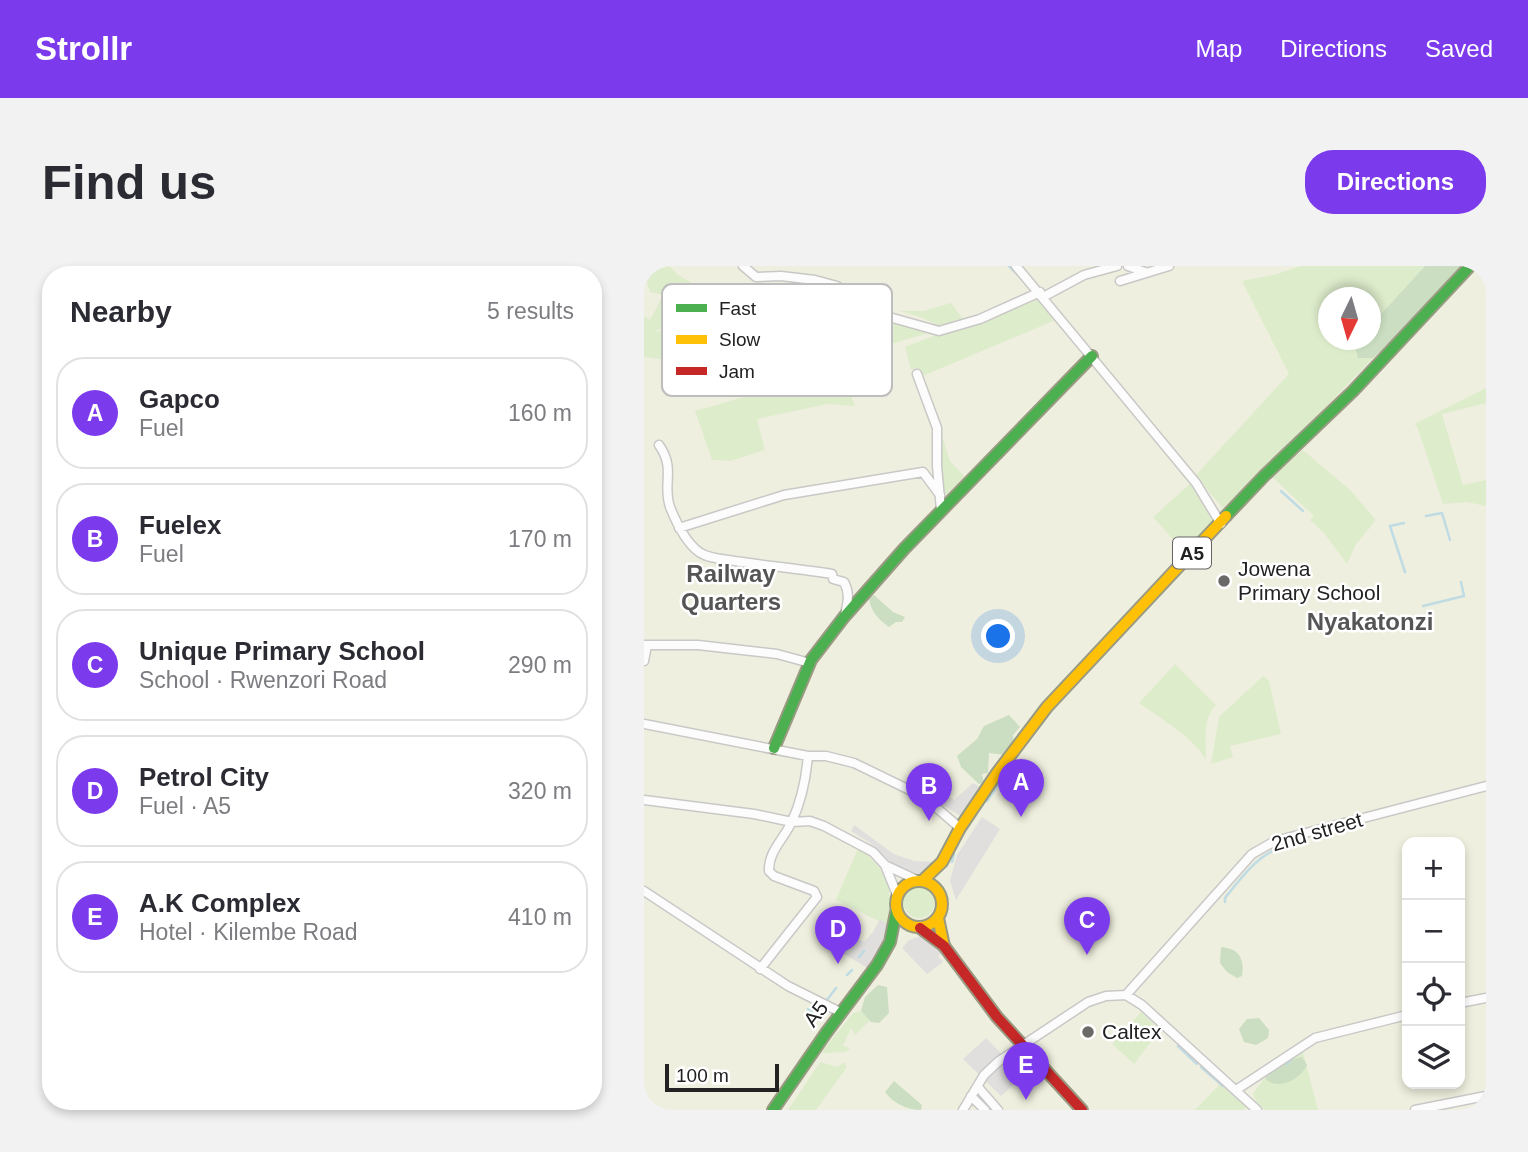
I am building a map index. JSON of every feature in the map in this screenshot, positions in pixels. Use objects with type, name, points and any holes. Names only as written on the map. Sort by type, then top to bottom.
[{"type":"main road","name":"A5","points":[[773,1110],[877,965],[890,942],[897,912],[897,895],[909,883],[919,881],[942,862],[960,828],[1046,708],[1265,475],[1353,391],[1470,266]]},
{"type":"main road","points":[[774,748],[810,663],[844,617],[941,510],[1092,356]]},
{"type":"main road","name":"A5","points":[[890,942],[916,927],[933,923],[938,918],[943,903],[942,862]]},
{"type":"main road","points":[[919,881],[930,883],[941,895]]},
{"type":"main road","points":[[897,912],[903,921],[944,946],[997,1017],[1082,1110]]},
{"type":"main road","points":[[938,918],[944,946]]},
{"type":"street","points":[[743,266],[756,277],[781,276],[830,284]]},
{"type":"street","points":[[1016,266],[1196,483],[1221,524]]},
{"type":"street","points":[[892,318],[939,331],[980,319],[1084,275],[1117,266]]},
{"type":"street","points":[[1128,266],[1146,273]]},
{"type":"street","points":[[1120,281],[1169,266]]},
{"type":"street","points":[[917,374],[937,428],[941,510]]},
{"type":"street","points":[[659,445],[668,463],[668,500],[679,528],[696,550],[703,554],[776,568],[832,574],[833,579],[844,582],[847,587],[848,599],[844,617]]},
{"type":"street","points":[[679,528],[784,495],[889,476],[923,472],[940,495]]},
{"type":"street","points":[[644,661],[646,645],[698,645],[777,654],[810,663]]},
{"type":"street","points":[[644,724],[854,763],[924,797],[960,828]]},
{"type":"street","points":[[760,969],[817,897],[814,891],[770,874],[769,864],[775,848],[792,822],[804,788],[808,756]]},
{"type":"street","name":"2nd street","points":[[1126,995],[1252,853],[1275,841],[1486,786]]},
{"type":"street","points":[[644,800],[824,825],[873,852],[885,865],[897,895]]},
{"type":"street","points":[[885,865],[919,881]]},
{"type":"street","points":[[644,891],[760,969],[842,1013]]},
{"type":"street","points":[[963,1110],[984,1075],[999,1060],[1088,1002],[1106,996],[1126,995],[1142,1005],[1257,1110]]},
{"type":"street","points":[[1465,1002],[1486,998]]},
{"type":"street","points":[[1236,1090],[1315,1038],[1402,1016]]},
{"type":"street","points":[[978,1087],[998,1110]]},
{"type":"street","points":[[971,1096],[985,1110]]},
{"type":"street","points":[[1416,1110],[1486,1096]]},
{"type":"green space","points":[[644,266],[1486,266],[1486,1110],[644,1110]]},
{"type":"green space","points":[[644,266],[669,266],[694,284],[662,284],[662,295],[650,292],[647,282],[644,288]]},
{"type":"green space","points":[[1300,266],[1425,266],[1381,314],[1381,287],[1318,287],[1318,350],[1356,350],[1358,357],[1373,358],[1290,445],[1223,508],[1195,476],[1289,374],[1242,281]]},
{"type":"green space","points":[[1425,266],[1461,266],[1401,332],[1373,358],[1358,358],[1356,350],[1381,350],[1381,314]]},
{"type":"green space","points":[[1036,296],[1058,319],[920,377],[916,368],[911,370],[905,347]]},
{"type":"green space","points":[[662,297],[662,329],[655,332],[662,331],[662,359],[644,357],[644,316],[650,320]]},
{"type":"green space","points":[[951,303],[964,320],[941,327],[900,311],[923,311]]},
{"type":"green space","points":[[892,313],[922,321],[939,330],[892,344]]},
{"type":"green space","points":[[1486,388],[1486,403],[1442,414],[1463,485],[1486,480],[1486,506],[1467,502],[1443,504],[1417,426],[1414,424]]},
{"type":"green space","points":[[748,396],[851,396],[855,406],[827,404],[757,419],[765,450],[730,461],[712,460],[695,411]]},
{"type":"green space","points":[[941,433],[950,461],[966,478],[943,503],[939,465]]},
{"type":"green space","points":[[1303,450],[1350,490],[1376,520],[1356,544],[1347,564],[1324,533],[1310,520],[1314,516],[1271,476]]},
{"type":"green space","points":[[1191,483],[1215,515],[1214,521],[1185,553],[1153,517]]},
{"type":"green space","points":[[874,595],[893,612],[905,617],[902,622],[896,622],[889,627],[882,621],[870,603],[869,598]]},
{"type":"green space","points":[[1175,664],[1216,705],[1207,723],[1206,760],[1185,736],[1139,703]]},
{"type":"green space","points":[[1263,676],[1269,681],[1281,734],[1230,746],[1233,757],[1211,764],[1219,717]]},
{"type":"green space","points":[[1009,715],[1020,727],[1013,735],[1014,741],[1005,755],[989,753],[988,773],[982,774],[984,783],[979,784],[961,767],[957,756],[977,739],[984,726]]},
{"type":"green space","points":[[859,846],[886,875],[889,887],[889,926],[836,900]]},
{"type":"green space","points":[[919,886],[930,891],[935,902],[930,913],[919,918],[908,913],[903,902],[908,891]]},
{"type":"green space","points":[[1221,947],[1236,952],[1239,956],[1243,964],[1242,976],[1237,978],[1227,972],[1220,963]]},
{"type":"green space","points":[[878,985],[887,987],[889,1013],[879,1023],[871,1022],[861,1011],[865,997]]},
{"type":"green space","points":[[861,1011],[870,1020],[855,1035],[851,1028],[843,1046],[850,1048],[846,1052],[821,1053],[853,1013]]},
{"type":"green space","points":[[1141,1012],[1160,1030],[1134,1064],[1112,1044]]},
{"type":"green space","points":[[1259,1018],[1269,1030],[1268,1038],[1256,1045],[1244,1042],[1239,1029],[1247,1019]]},
{"type":"green space","points":[[1302,1049],[1318,1110],[1265,1110],[1257,1103],[1253,1094],[1263,1080]]},
{"type":"green space","points":[[1302,1057],[1307,1065],[1294,1079],[1276,1084],[1265,1078],[1276,1070],[1280,1063]]},
{"type":"green space","points":[[820,1062],[838,1067],[844,1062],[847,1067],[816,1110],[788,1110]]},
{"type":"green space","points":[[894,1081],[922,1105],[921,1110],[896,1103],[888,1096],[885,1092]]},
{"type":"green space","points":[[1221,1083],[1246,1107],[1244,1110],[1195,1110]]},
{"type":"shaded area","points":[[973,783],[982,788],[964,818],[926,795],[931,786],[954,800]]},
{"type":"shaded area","points":[[982,817],[1000,829],[956,900],[950,881],[957,855]]},
{"type":"shaded area","points":[[854,825],[894,854],[914,861],[938,862],[927,871],[907,873],[851,831]]},
{"type":"shaded area","points":[[880,919],[889,926],[869,969],[836,949],[847,933],[864,942]]},
{"type":"shaded area","points":[[921,936],[943,952],[938,956],[943,962],[927,974],[902,948],[909,940]]},
{"type":"shaded area","points":[[986,1038],[1023,1076],[1001,1096],[963,1059]]},
{"type":"waterway","points":[[1009,266],[1024,281]]},
{"type":"waterway","points":[[1281,491],[1303,511]]},
{"type":"waterway","points":[[1426,516],[1442,513],[1450,540]]},
{"type":"waterway","points":[[1404,523],[1390,526],[1405,572]]},
{"type":"waterway","points":[[1423,606],[1464,596],[1461,582]]},
{"type":"waterway","points":[[987,801],[1001,781]]},
{"type":"waterway","points":[[1225,902],[1225,898],[1247,871],[1275,850]]},
{"type":"waterway","points":[[952,862],[954,854]]},
{"type":"waterway","points":[[859,957],[864,951]]},
{"type":"waterway","points":[[847,975],[852,970]]},
{"type":"waterway","points":[[827,1000],[836,988]]},
{"type":"waterway","points":[[808,1009],[823,1018]]},
{"type":"waterway","points":[[1178,1046],[1197,1064]]},
{"type":"waterway","points":[[1287,1064],[1294,1056]]},
{"type":"waterway","points":[[1201,1067],[1223,1086]]},
{"type":"traffic: fast","points":[[1226,516],[1353,391],[1470,266]]},
{"type":"traffic: fast","points":[[774,748],[811,660],[844,617],[904,549],[1092,356]]},
{"type":"traffic: fast","points":[[773,1110],[877,965],[890,942],[896,912]]},
{"type":"traffic: slow","points":[[922,881],[942,862],[960,828],[997,773],[1047,707],[1226,516]]},
{"type":"traffic: slow","points":[[919,881],[936,887],[942,904],[936,921],[919,927],[902,921],[896,904],[902,887],[919,881]]},
{"type":"traffic: slow","points":[[938,918],[944,946]]},
{"type":"traffic: jam","points":[[920,928],[944,946],[997,1017],[1082,1110]]},
{"type":"place","name":"Jowena Primary School","points":[[1224,581]]},
{"type":"place","name":"Gapco","points":[[1021,817]]},
{"type":"place","name":"Fuelex","points":[[929,821]]},
{"type":"place","name":"Unique Primary School","points":[[1087,955]]},
{"type":"place","name":"Petrol City","points":[[838,964]]},
{"type":"place","name":"Caltex","points":[[1088,1032]]},
{"type":"place","name":"A.K Complex","points":[[1026,1100]]},
{"type":"district","name":"Railway Quarters","points":[[731,588]]},
{"type":"district","name":"Nyakatonzi","points":[[1370,622]]}]
